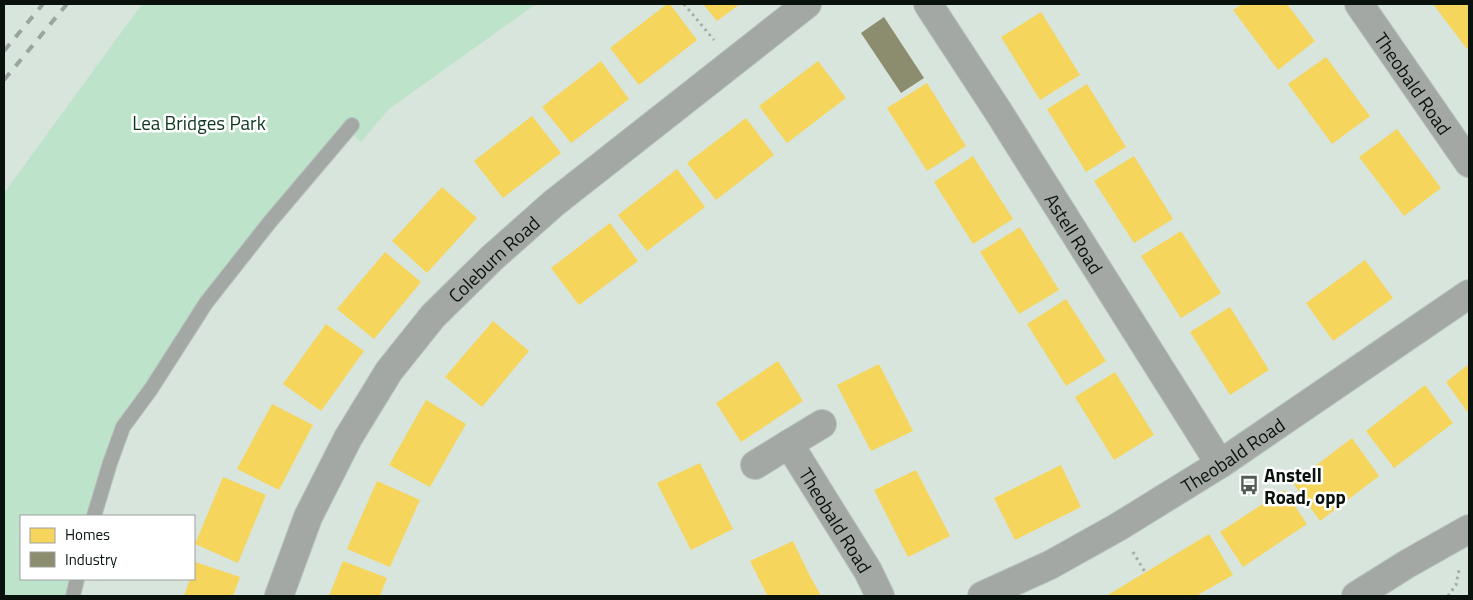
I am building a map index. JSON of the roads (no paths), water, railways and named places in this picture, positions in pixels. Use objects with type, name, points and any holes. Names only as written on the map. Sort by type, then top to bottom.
[{"type":"street","name":"Coleburn Road","points":[[279,596],[308,517],[348,438],[389,370],[433,316],[492,258],[554,203],[807,4]]},
{"type":"street","name":"Astell Road","points":[[928,4],[996,108],[1220,464]]},
{"type":"street","name":"Theobald Road","points":[[1358,4],[1469,163]]},
{"type":"street","name":"Theobald Road","points":[[982,596],[1050,565],[1110,532],[1220,464],[1469,294]]},
{"type":"street","points":[[755,465],[822,424]]},
{"type":"street","name":"Theobald Road","points":[[789,444],[868,571],[880,596]]},
{"type":"street","points":[[1356,596],[1407,564],[1469,529]]},
{"type":"lane","points":[[94,515],[123,426],[151,389],[206,303],[269,223],[352,125]]},
{"type":"lane","points":[[72,596],[77,580]]},
{"type":"railway","points":[[4,51],[43,4]]},
{"type":"railway","points":[[4,80],[67,4]]},
{"type":"place","name":"Anstell Road, opp","points":[[1249,485]]},
{"type":"park label","name":"Lea Bridges Park","points":[[199,122]]}]
